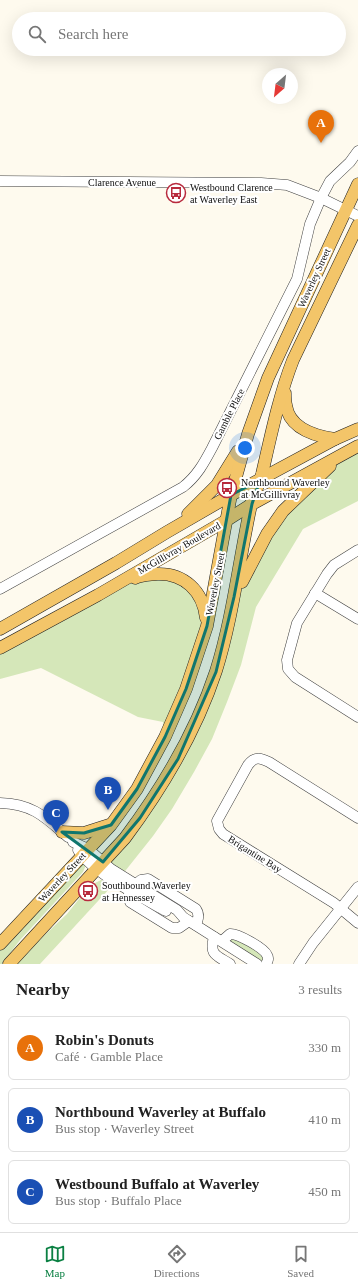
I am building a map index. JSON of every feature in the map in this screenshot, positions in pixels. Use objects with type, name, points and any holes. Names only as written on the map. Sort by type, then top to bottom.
[{"type":"main road","name":"Waverley Street","points":[[0,944],[111,825],[137,789],[165,737],[186,689],[207,626],[231,495],[248,434],[268,378],[358,184]]},
{"type":"main road","name":"Waverley Street","points":[[8,964],[125,838],[140,818],[178,759],[197,722],[216,672],[234,597],[252,504],[260,480],[285,381],[293,360],[358,225]]},
{"type":"main road","points":[[285,381],[286,407],[293,421],[305,431],[321,437],[335,439]]},
{"type":"main road","name":"McGillivray Boulevard","points":[[0,629],[116,564],[167,532],[231,495],[335,439],[358,429]]},
{"type":"main road","points":[[167,532],[202,501],[217,485],[248,434]]},
{"type":"main road","name":"McGillivray Boulevard","points":[[0,648],[98,595],[252,504],[358,446]]},
{"type":"main road","points":[[234,597],[252,560],[267,534],[283,511],[342,455]]},
{"type":"main road","points":[[98,595],[139,576],[163,574],[175,576],[185,581],[199,595],[205,609],[207,626]]},
{"type":"main road","points":[[62,832],[84,834],[111,825]]},
{"type":"street","name":"Gamble Place","points":[[0,589],[183,487],[192,480],[212,448],[297,280],[310,224],[321,198],[330,181],[350,162],[358,151]]},
{"type":"street","name":"Clarence Avenue","points":[[0,181],[261,183],[287,185],[321,198],[358,216]]},
{"type":"street","points":[[358,550],[334,566],[315,593],[297,623],[287,660],[288,669],[294,677],[358,717]]},
{"type":"street","points":[[315,593],[358,619]]},
{"type":"street","name":"Brigantine Bay","points":[[341,909],[334,903],[224,834],[219,828],[217,821],[248,765],[256,758],[270,762],[358,818]]},
{"type":"street","points":[[0,803],[15,804],[36,810],[100,865],[106,875],[177,910],[189,921],[257,964]]},
{"type":"street","points":[[148,879],[196,909],[199,916],[179,928],[172,928],[130,902],[129,894],[134,888],[141,880],[148,879]]},
{"type":"street","points":[[299,964],[313,943],[356,892]]},
{"type":"street","points":[[341,909],[358,923]]},
{"type":"street","points":[[230,964],[217,956],[212,950],[212,946],[218,939],[230,934],[238,935],[266,952],[268,958],[266,964]]},
{"type":"highlighted area","points":[[260,480],[252,504],[234,597],[216,672],[178,759],[140,818],[103,862],[62,832],[84,833],[111,825],[137,789],[165,737],[186,689],[207,626],[231,495]]},
{"type":"green space","points":[[358,446],[358,501],[303,529],[256,607],[241,665],[212,739],[172,809],[122,875],[101,865],[125,838],[197,722],[234,597],[267,534],[313,482]]},
{"type":"green space","points":[[150,575],[192,587],[207,626],[165,737],[163,722],[138,717],[41,668],[0,679],[0,648],[98,595]]},
{"type":"green space","points":[[84,862],[86,865],[83,872],[20,940],[2,964],[0,964],[0,948]]},
{"type":"green space","points":[[101,880],[117,888],[110,888],[40,964],[14,964],[67,914],[83,894],[86,895],[95,883]]},
{"type":"green space","points":[[232,936],[264,955],[263,962],[228,940]]},
{"type":"place","name":"Robin's Donuts","points":[[321,143]]},
{"type":"place","name":"Westbound Clarence at Waverley East","points":[[176,193]]},
{"type":"place","name":"Northbound Waverley at McGillivray","points":[[227,488]]},
{"type":"place","name":"Northbound Waverley at Buffalo","points":[[108,810]]},
{"type":"place","name":"Westbound Buffalo at Waverley","points":[[56,833]]},
{"type":"place","name":"Southbound Waverley at Hennessey","points":[[88,891]]}]
